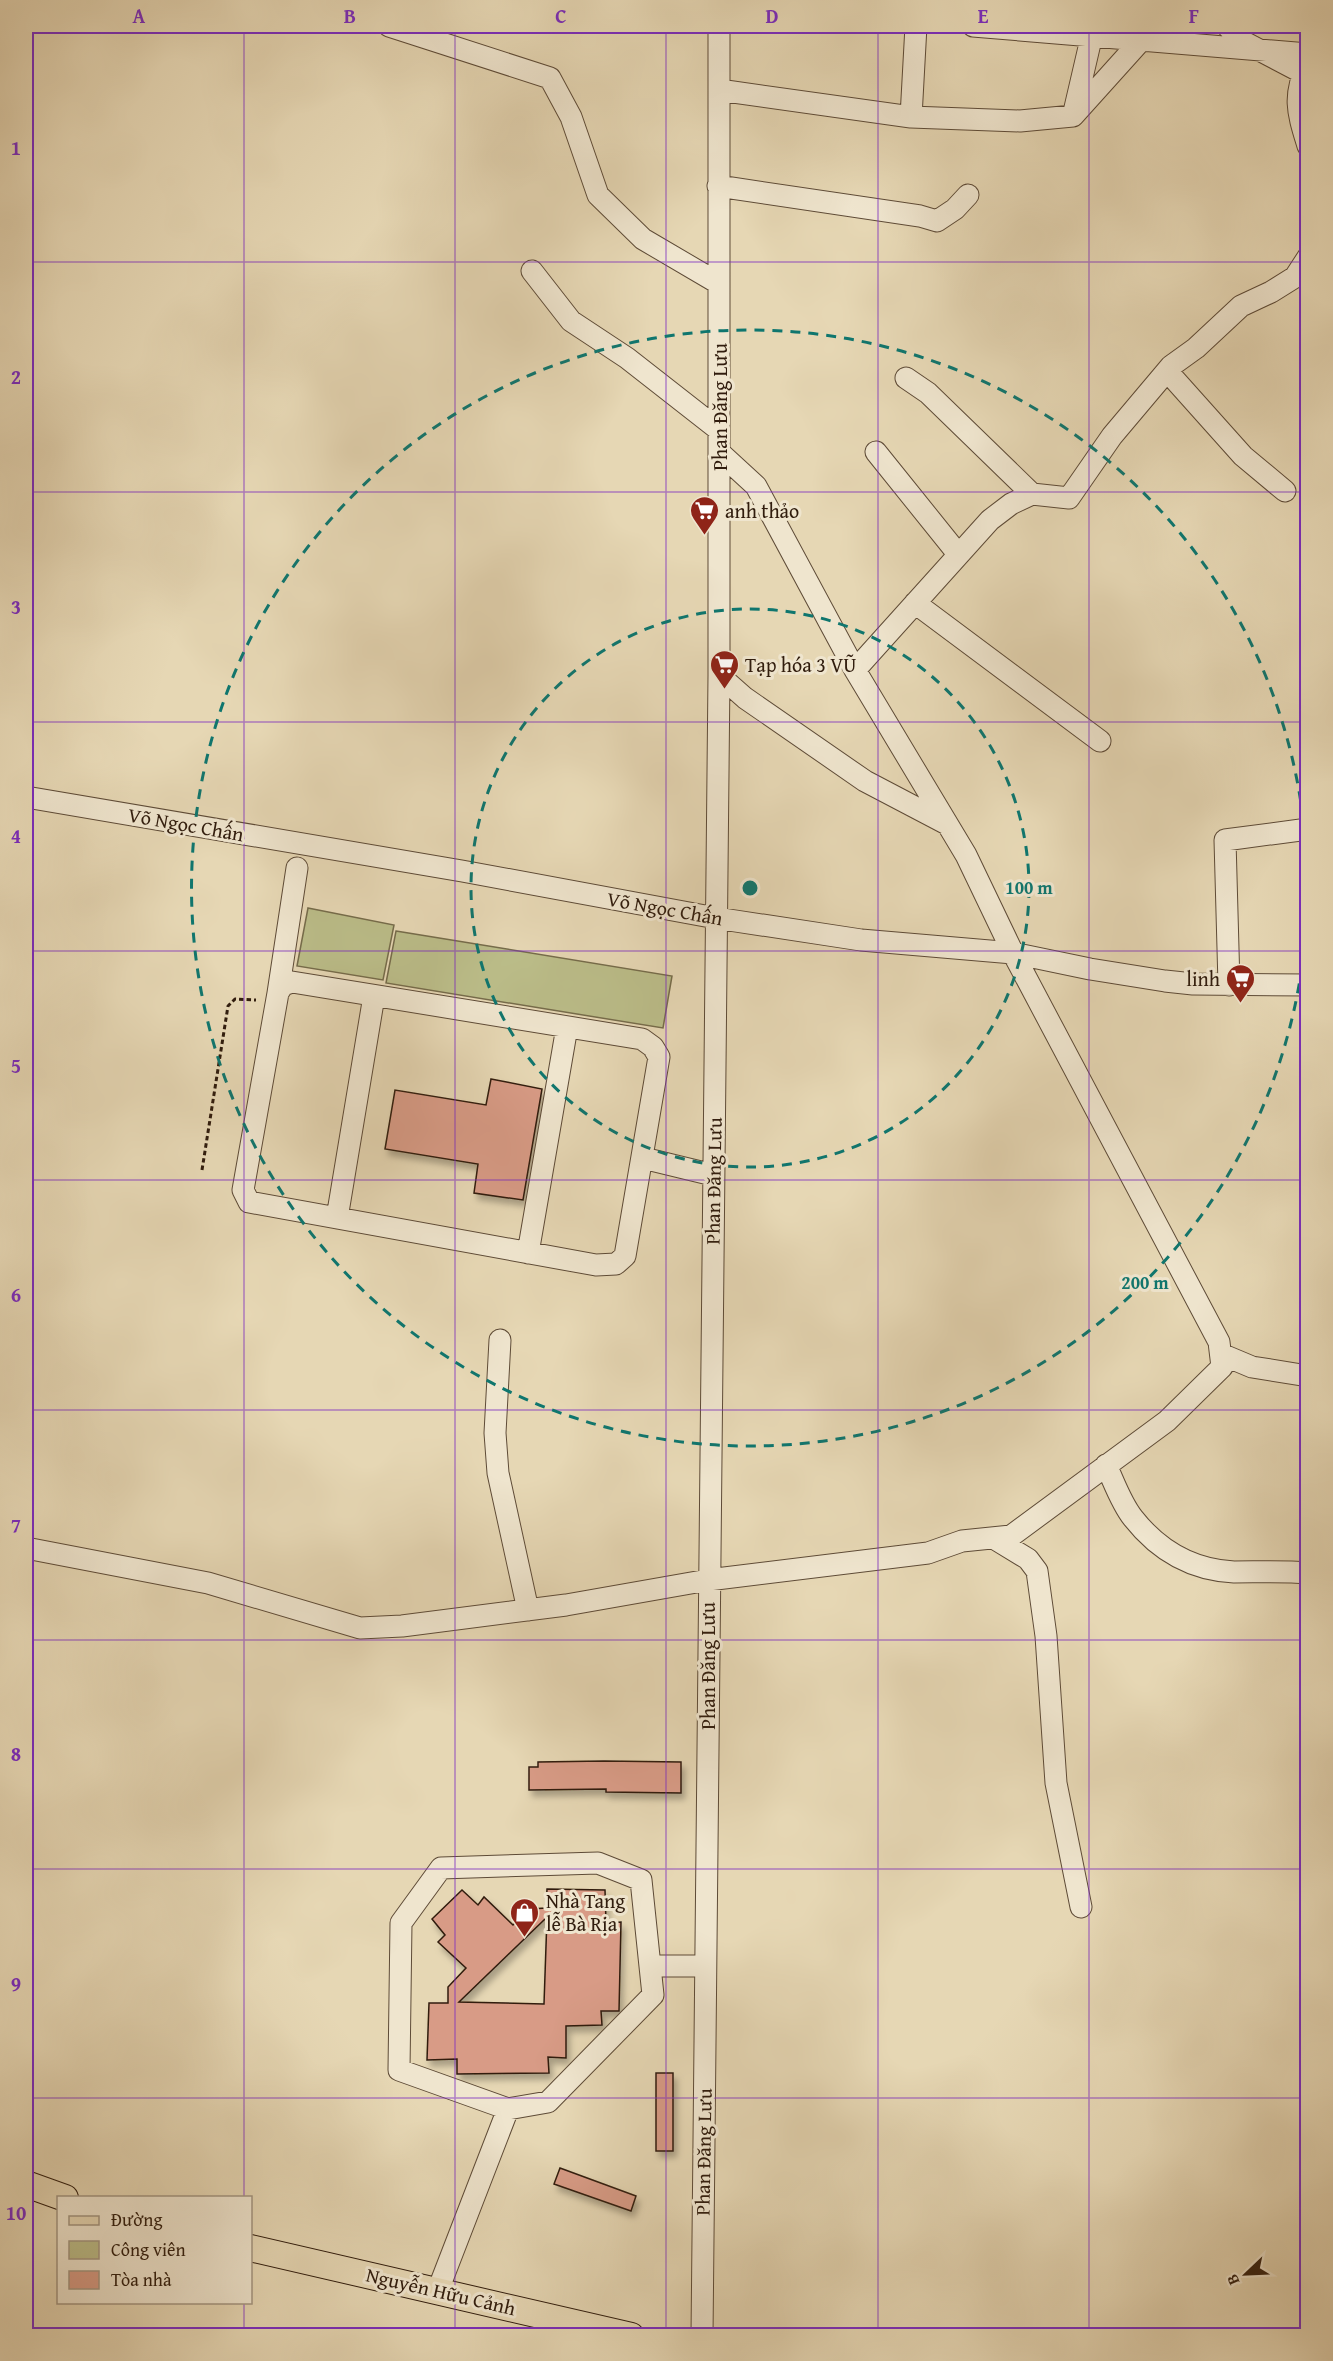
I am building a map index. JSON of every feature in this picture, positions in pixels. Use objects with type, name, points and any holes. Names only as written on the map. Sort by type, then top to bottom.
[{"type":"main road","points":[[26,2184],[59,2196]]},
{"type":"main road","name":"Nguyễn Hữu Cảnh","points":[[252,2248],[631,2336]]},
{"type":"street","points":[[388,26],[550,78],[571,117],[598,195],[643,239],[718,283]]},
{"type":"street","name":"Phan Đăng Lưu","points":[[702,2336],[719,675],[719,26]]},
{"type":"street","points":[[911,117],[916,26]]},
{"type":"street","points":[[973,26],[1147,33],[1259,50],[1306,63],[1298,92],[1298,116],[1308,146]]},
{"type":"street","points":[[1227,26],[1244,42],[1259,50]]},
{"type":"street","points":[[1073,116],[1093,30]]},
{"type":"street","points":[[719,90],[911,117],[1020,121],[1073,116],[1147,33]]},
{"type":"street","points":[[718,186],[920,216],[937,221],[955,209],[968,195]]},
{"type":"street","points":[[855,670],[990,520],[1011,504],[1032,494],[1069,498],[1112,436],[1167,372],[1241,306],[1271,292],[1294,277],[1308,258]]},
{"type":"street","points":[[532,271],[572,321],[627,358],[719,430]]},
{"type":"street","points":[[1167,372],[1243,456],[1285,491]]},
{"type":"street","points":[[906,378],[928,393],[1032,494]]},
{"type":"street","points":[[26,1548],[208,1583],[360,1628],[402,1626],[528,1610],[708,1580],[928,1553],[962,1541],[1011,1536],[1167,1422],[1222,1367],[1219,1342],[1013,953],[966,855],[855,670],[756,486],[719,452]]},
{"type":"street","points":[[876,452],[958,554]]},
{"type":"street","points":[[915,603],[1100,741]]},
{"type":"street","points":[[719,675],[755,705],[865,781],[947,824]]},
{"type":"street","name":"Võ Ngọc Chấn","points":[[26,797],[450,869],[716,918],[861,940],[1013,953],[1090,969],[1166,981],[1229,985],[1308,985]]},
{"type":"street","points":[[1229,985],[1225,840],[1308,829]]},
{"type":"street","points":[[277,998],[283,985],[292,982],[642,1039],[653,1047],[659,1057],[626,1256],[616,1264],[596,1265],[249,1202],[243,1190],[297,868]]},
{"type":"street","points":[[337,1218],[374,996]]},
{"type":"street","points":[[528,1253],[567,1027]]},
{"type":"street","points":[[643,1158],[713,1175]]},
{"type":"street","points":[[500,1340],[495,1433],[498,1473],[528,1610]]},
{"type":"street","points":[[1221,1354],[1252,1367],[1308,1376]]},
{"type":"street","points":[[1106,1465],[1132,1517],[1160,1546],[1177,1558],[1197,1567],[1233,1572],[1279,1570],[1308,1573]]},
{"type":"street","points":[[995,1539],[1028,1559],[1037,1571],[1046,1636],[1056,1783],[1081,1907]]},
{"type":"street","points":[[598,1863],[641,1880],[653,1995],[548,2102],[508,2109],[399,2070],[401,1923],[441,1868],[598,1863]]},
{"type":"street","points":[[651,1966],[705,1966]]},
{"type":"street","points":[[438,2290],[508,2109]]},
{"type":"path","points":[[202,1170],[228,1006],[235,999],[277,998]]},
{"type":"green space","points":[[308,908],[394,925],[383,980],[297,966]]},
{"type":"green space","points":[[396,931],[672,976],[663,1028],[386,983]]},
{"type":"building","points":[[491,1079],[542,1089],[523,1200],[474,1193],[478,1164],[385,1149],[395,1090],[486,1105]]},
{"type":"building","points":[[538,1762],[681,1762],[681,1793],[606,1792],[606,1789],[529,1790],[529,1767],[538,1767]]},
{"type":"building","points":[[547,1889],[605,1890],[606,1923],[621,1922],[619,2011],[601,2011],[602,2025],[566,2026],[566,2058],[548,2057],[549,2073],[457,2074],[457,2059],[427,2060],[429,2003],[448,2003],[448,1987],[466,1968],[438,1942],[445,1935],[432,1919],[462,1890],[478,1905],[484,1897],[513,1925],[530,1909],[546,1908]],"holes":[[[547,1917],[544,2004],[459,2002]]]},
{"type":"building","points":[[656,2073],[673,2073],[673,2151],[656,2151]]},
{"type":"building","points":[[560,2168],[636,2196],[631,2211],[554,2184]]},
{"type":"place","name":"anh thảo","points":[[704,536]]},
{"type":"place","name":"Tạp hóa 3 VŨ","points":[[724,690]]},
{"type":"place","name":"linh","points":[[1241,1004]]},
{"type":"place","name":"Nhà Tang lễ Bà Rịa","points":[[525,1938]]}]
